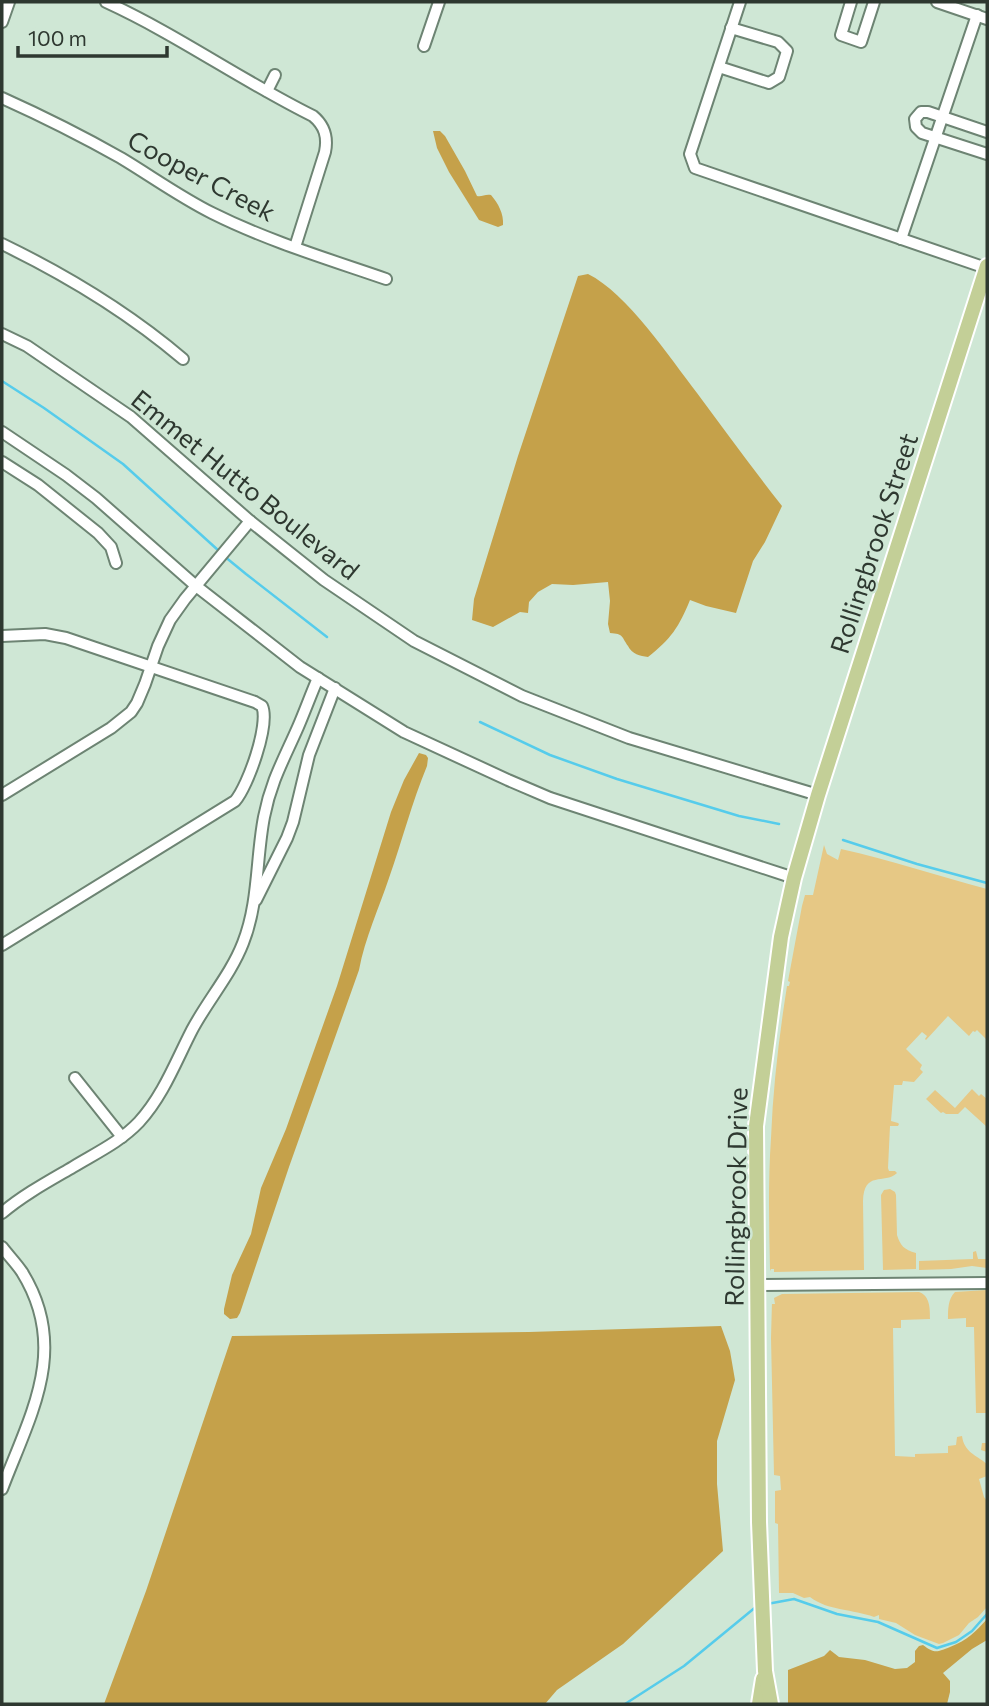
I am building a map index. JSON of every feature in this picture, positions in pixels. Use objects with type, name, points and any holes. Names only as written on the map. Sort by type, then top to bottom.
[{"type":"main road","name":"Rollingbrook Street","points":[[806,836],[985,280]]},
{"type":"main road","name":"Rollingbrook Drive","points":[[765,1671],[759,1522],[756,1126],[776,966],[794,878],[806,836]]},
{"type":"main road","points":[[759,1704],[765,1671]]},
{"type":"main road","points":[[765,1671],[771,1704]]},
{"type":"street","points":[[2,22],[9,2]]},
{"type":"street","points":[[106,2],[182,41],[320,122],[326,132],[327,142],[295,247]]},
{"type":"street","points":[[424,46],[439,2]]},
{"type":"street","points":[[740,2],[690,154],[695,168],[901,239],[985,280]]},
{"type":"street","points":[[851,2],[841,35],[861,41],[874,2]]},
{"type":"street","points":[[901,239],[943,117],[982,17],[937,2]]},
{"type":"street","points":[[719,67],[769,83],[779,77],[787,51],[778,43],[731,28]]},
{"type":"street","points":[[267,91],[275,75]]},
{"type":"street","name":"Cooper Creek","points":[[2,98],[89,140],[210,212],[242,227],[387,279]]},
{"type":"street","points":[[987,132],[928,112],[921,112],[915,119],[916,127],[922,133],[987,154]]},
{"type":"street","points":[[2,244],[107,304],[167,344],[184,359]]},
{"type":"street","name":"Emmet Hutto Boulevard","points":[[2,334],[27,346],[131,417],[250,521],[324,580],[414,641],[522,696],[646,744],[818,795]]},
{"type":"street","points":[[2,432],[96,498],[196,586],[300,667],[404,732],[508,780],[590,812],[794,878]]},
{"type":"street","points":[[2,462],[38,485],[98,533],[111,547],[116,563]]},
{"type":"street","points":[[2,795],[123,719],[137,703],[170,620],[250,521]]},
{"type":"street","points":[[2,636],[45,634],[83,643],[262,706],[265,712],[258,746],[235,801],[2,945]]},
{"type":"street","points":[[2,1213],[17,1201],[122,1137],[138,1123],[160,1094],[203,1009],[233,964],[243,943],[253,906],[269,793],[318,678]]},
{"type":"street","points":[[253,906],[290,830],[309,755],[335,688]]},
{"type":"street","points":[[75,1078],[122,1137]]},
{"type":"street","points":[[2,1247],[22,1272],[38,1305],[45,1350],[40,1390],[2,1489]]},
{"type":"street","points":[[757,1285],[987,1283]]},
{"type":"shaded area","points":[[433,131],[440,131],[445,136],[477,196],[491,195],[494,198],[503,225],[498,227],[479,220],[449,172],[437,148]]},
{"type":"shaded area","points":[[588,274],[603,283],[633,311],[782,506],[753,561],[736,613],[690,600],[674,632],[648,657],[634,653],[622,636],[610,633],[608,582],[552,584],[538,592],[529,602],[528,613],[520,612],[493,627],[472,620],[474,599],[518,456],[578,276]]},
{"type":"shaded area","points":[[419,753],[428,758],[427,766],[368,935],[359,970],[240,1313],[237,1318],[230,1319],[224,1314],[224,1309],[232,1275],[251,1234],[261,1188],[286,1129],[337,986],[391,812]]},
{"type":"shaded area","points":[[824,845],[827,854],[838,860],[841,849],[987,889],[987,1040],[977,1030],[969,1036],[948,1016],[926,1040],[927,1036],[922,1032],[906,1049],[922,1065],[920,1069],[923,1072],[914,1082],[903,1081],[902,1085],[894,1085],[891,1121],[899,1124],[890,1126],[888,1168],[889,1171],[897,1173],[871,1182],[864,1191],[864,1270],[774,1272],[774,1269],[770,1269],[769,1171],[779,1043],[802,906],[805,895],[813,895]]},
{"type":"shaded area","points":[[972,1089],[987,1099],[987,1127],[965,1107],[958,1114],[941,1113],[926,1099],[935,1090],[955,1108]]},
{"type":"shaded area","points":[[890,1189],[896,1195],[897,1235],[903,1247],[916,1253],[916,1269],[883,1270],[881,1195],[884,1190]]},
{"type":"shaded area","points":[[976,1251],[978,1259],[987,1259],[987,1268],[972,1266],[919,1270],[919,1261],[973,1259],[973,1252]]},
{"type":"shaded area","points":[[987,1290],[987,1441],[986,1413],[976,1413],[974,1327],[966,1327],[966,1318],[948,1319],[948,1308],[955,1292]]},
{"type":"shaded area","points":[[919,1292],[927,1299],[930,1319],[901,1320],[901,1328],[893,1328],[895,1456],[915,1457],[915,1454],[948,1453],[948,1446],[956,1445],[957,1437],[962,1436],[968,1450],[987,1464],[987,1476],[979,1479],[987,1501],[987,1607],[959,1635],[939,1644],[915,1635],[896,1623],[879,1619],[879,1615],[874,1617],[825,1605],[810,1597],[779,1593],[778,1524],[775,1523],[775,1491],[781,1490],[780,1476],[774,1475],[771,1338],[772,1301],[772,1304],[775,1304],[774,1298],[782,1294]]},
{"type":"shaded area","points":[[721,1326],[730,1351],[735,1380],[717,1441],[717,1484],[723,1551],[623,1644],[557,1690],[545,1704],[104,1704],[146,1591],[232,1336]]},
{"type":"shaded area","points":[[987,1441],[987,1452],[981,1450],[982,1443]]},
{"type":"shaded area","points":[[987,1619],[987,1640],[943,1673],[950,1681],[947,1704],[788,1704],[788,1670],[824,1656],[830,1650],[839,1657],[865,1660],[895,1669],[907,1668],[915,1662],[915,1651],[919,1646],[936,1651],[950,1647],[971,1635]]},
{"type":"waterway","points":[[2,381],[123,464],[219,551]]},
{"type":"waterway","points":[[224,556],[327,637]]},
{"type":"waterway","points":[[480,722],[550,755],[617,779],[739,816],[779,824]]},
{"type":"waterway","points":[[843,840],[987,883]]},
{"type":"waterway","points":[[767,1604],[794,1599],[837,1614],[878,1622],[937,1648],[956,1642],[972,1631],[987,1614]]},
{"type":"waterway","points":[[625,1704],[684,1666],[757,1606]]}]
